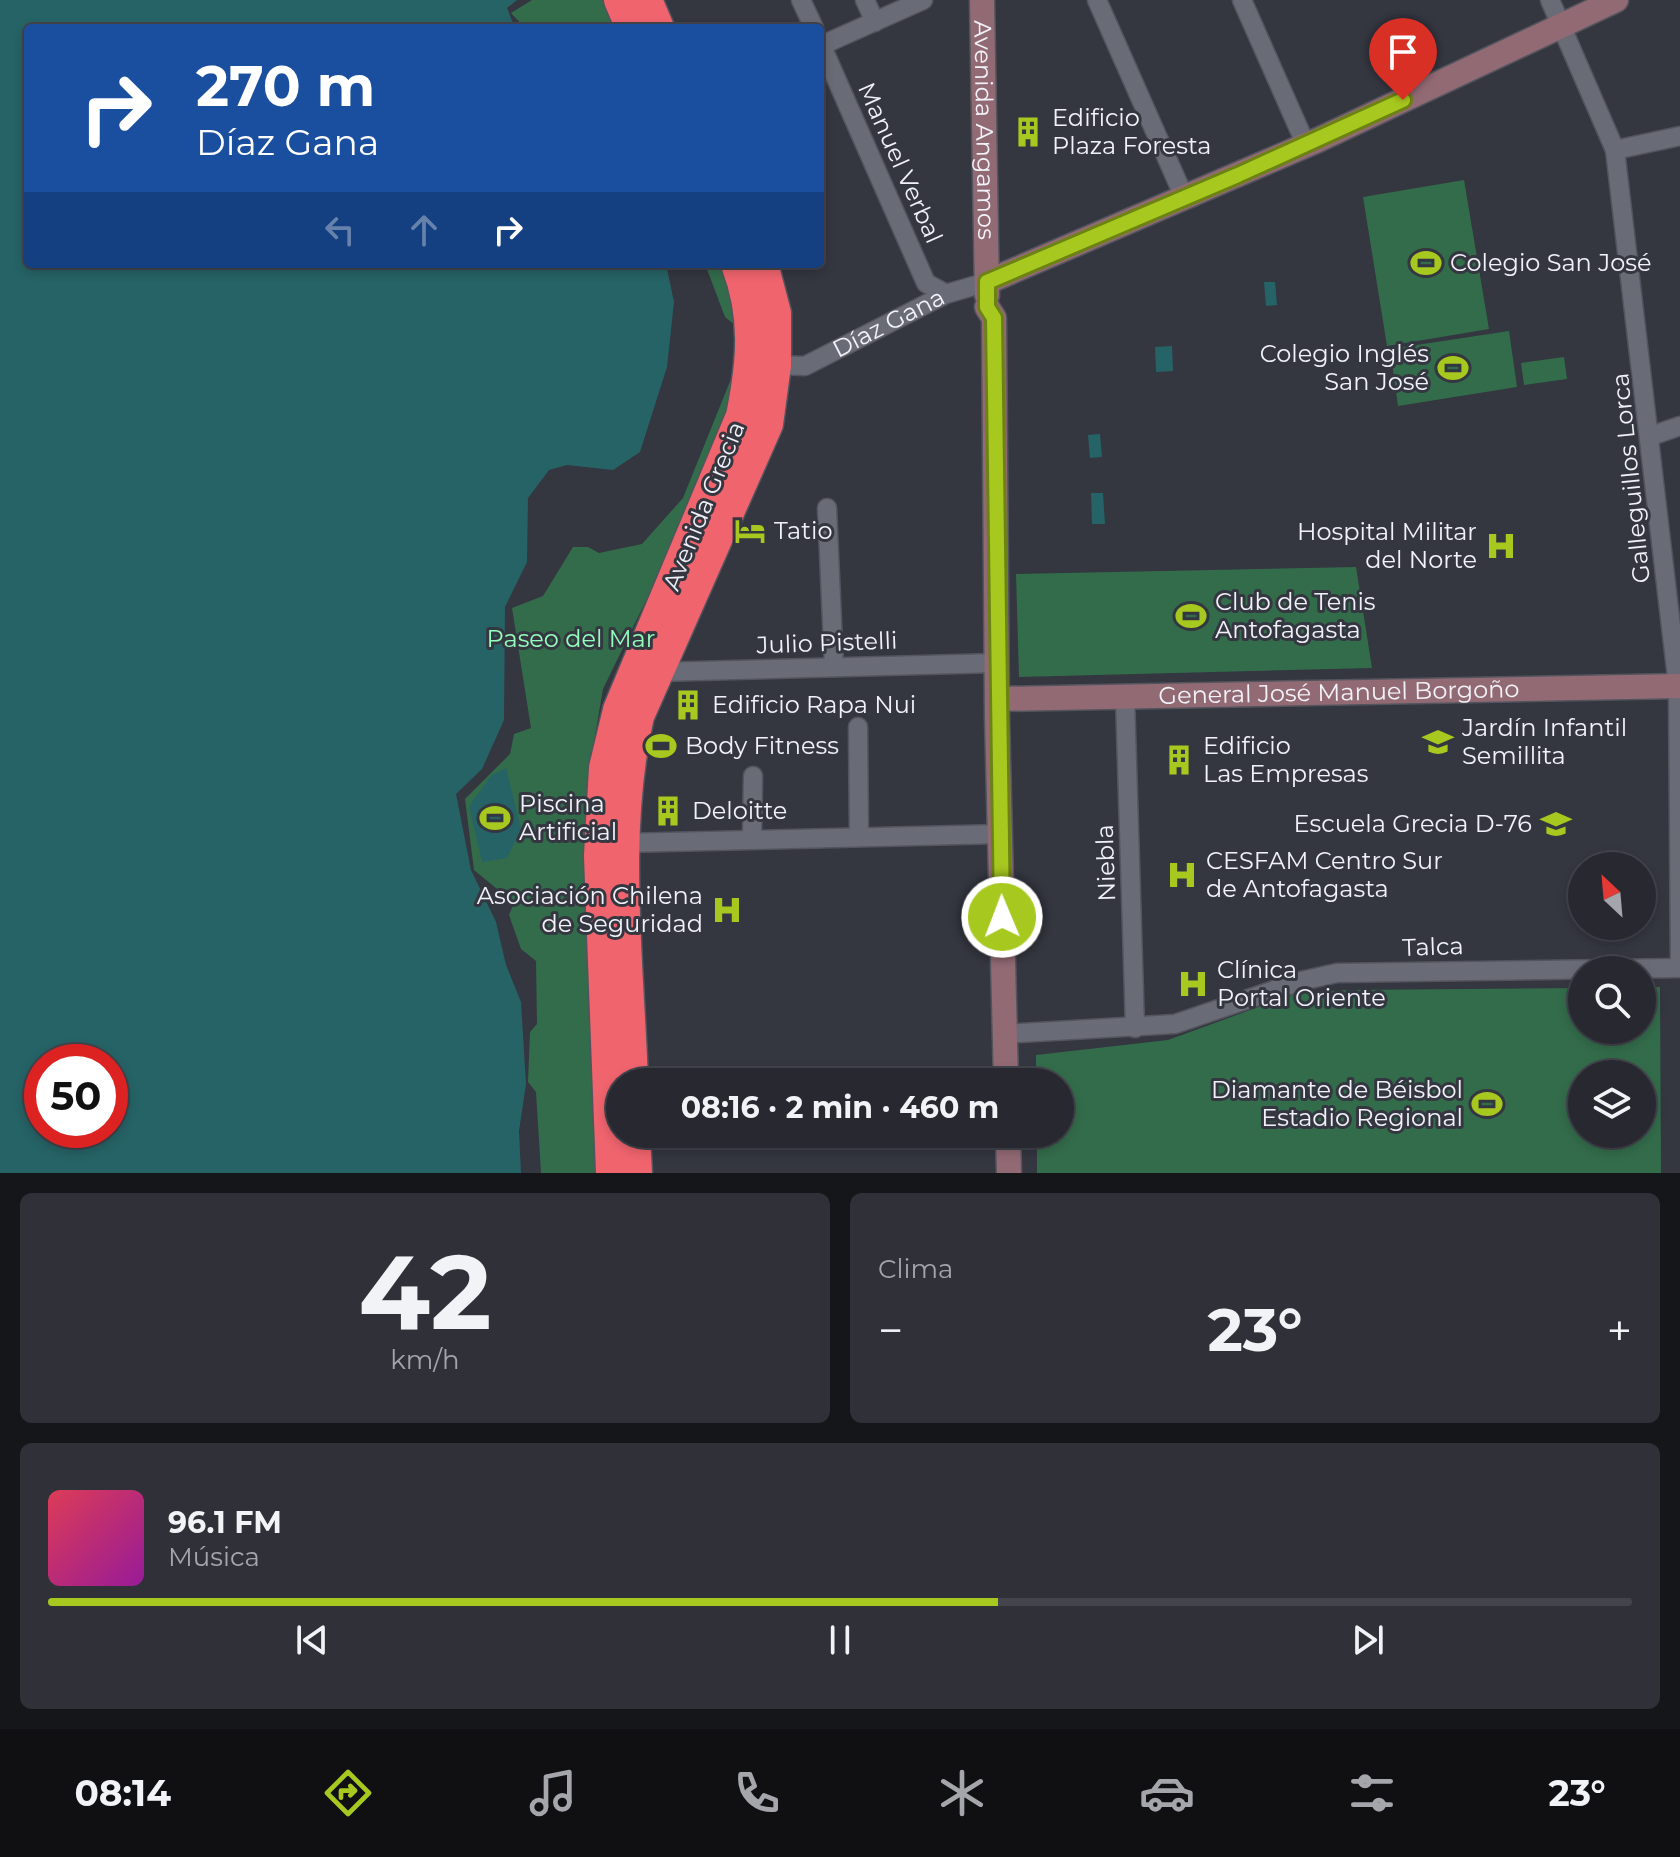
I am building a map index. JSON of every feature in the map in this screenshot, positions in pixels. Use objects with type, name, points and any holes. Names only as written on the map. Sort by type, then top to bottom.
[{"type":"highway","points":[[620,0],[630,24]]},
{"type":"highway","points":[[646,0],[656,24]]},
{"type":"highway","name":"Avenida Grecia","points":[[612,1173],[601,813],[605,768],[619,710],[742,416],[752,366],[752,328],[748,294],[738,268]]},
{"type":"highway","name":"Avenida Grecia","points":[[632,1068],[624,843],[629,755],[638,716],[767,424],[775,365],[775,313],[763,268]]},
{"type":"highway","points":[[635,1148],[636,1173]]},
{"type":"street","points":[[801,0],[812,24]]},
{"type":"street","points":[[865,0],[875,22]]},
{"type":"street","points":[[824,44],[923,0]]},
{"type":"street","name":"Avenida Angamos","points":[[982,0],[987,307],[994,318],[999,625],[996,652],[1006,1068]]},
{"type":"street","points":[[1097,0],[1185,199]]},
{"type":"street","points":[[1242,0],[1306,145]]},
{"type":"street","name":"Galleguillos Lorca","points":[[1550,0],[1615,150],[1679,686],[1680,967]]},
{"type":"street","name":"Díaz Gana","points":[[775,365],[805,366],[946,294],[987,282],[1185,199],[1616,0]]},
{"type":"street","name":"Manuel Verbal","points":[[824,52],[926,283],[946,294]]},
{"type":"street","points":[[1615,150],[1680,136]]},
{"type":"street","points":[[1651,436],[1680,426]]},
{"type":"street","points":[[827,508],[834,667]]},
{"type":"street","name":"Julio Pistelli","points":[[659,672],[834,667],[996,652]]},
{"type":"street","name":"General José Manuel Borgoño","points":[[997,699],[1679,686]]},
{"type":"street","name":"Niebla","points":[[1125,697],[1135,1028]]},
{"type":"street","points":[[858,727],[859,837]]},
{"type":"street","points":[[752,838],[753,776]]},
{"type":"street","points":[[601,813],[609,833],[624,843],[1001,834]]},
{"type":"street","name":"Talca","points":[[1005,1034],[1175,1024],[1301,981],[1337,973],[1680,967]]},
{"type":"street","points":[[1008,1148],[1009,1173]]},
{"type":"green space","points":[[532,0],[610,0],[621,24],[521,24],[511,13]]},
{"type":"green space","name":"Colegio San José","points":[[1464,180],[1489,329],[1387,346],[1363,197]]},
{"type":"green space","name":"Paseo del Mar","points":[[707,268],[733,268],[741,288],[736,415],[603,689],[591,759],[601,1173],[541,1173],[536,1092],[528,1082],[530,1032],[537,1024],[536,961],[521,949],[509,915],[514,903],[474,870],[465,799],[510,754],[514,734],[531,728],[512,608],[543,596],[573,547],[588,547],[599,553],[642,544],[683,498],[737,364],[735,325],[725,317]]},
{"type":"green space","name":"Colegio Inglés San José","points":[[1509,331],[1517,387],[1398,406],[1390,349]]},
{"type":"green space","points":[[1564,357],[1567,379],[1524,385],[1521,363]]},
{"type":"green space","name":"Club de Tenis Antofagasta","points":[[1356,567],[1372,668],[1019,677],[1016,574]]},
{"type":"green space","points":[[1656,987],[1660,987],[1661,1173],[1037,1173],[1037,1148],[1074,1148],[1074,1068],[1036,1068],[1036,1055],[1168,1040],[1297,993],[1568,988],[1568,1044],[1656,1044]]},
{"type":"shaded area","points":[[0,0],[517,0],[507,8],[513,24],[24,24],[24,268],[667,268],[674,302],[667,367],[640,452],[613,470],[567,465],[549,470],[528,498],[527,562],[505,607],[504,720],[482,769],[456,794],[471,870],[496,922],[506,965],[521,1002],[526,1084],[519,1131],[521,1173],[0,1173]]},
{"type":"shaded area","points":[[1264,282],[1275,282],[1277,305],[1266,306]]},
{"type":"shaded area","points":[[1172,346],[1173,371],[1156,372],[1155,347]]},
{"type":"shaded area","points":[[1100,434],[1102,457],[1090,458],[1088,435]]},
{"type":"shaded area","points":[[1091,493],[1103,493],[1105,524],[1092,524]]},
{"type":"shaded area","name":"Piscina Artificial","points":[[506,768],[521,829],[507,858],[482,862],[469,806],[492,775]]},
{"type":"place","name":"Edificio Plaza Foresta","points":[[1028,132]]},
{"type":"place","name":"Colegio San José","points":[[1426,263]]},
{"type":"place","name":"Colegio Inglés San José","points":[[1453,368]]},
{"type":"place","name":"Tatio","points":[[750,531]]},
{"type":"place","name":"Hospital Militar del Norte","points":[[1501,546]]},
{"type":"place","name":"Club de Tenis Antofagasta","points":[[1191,616]]},
{"type":"place","name":"Edificio Rapa Nui","points":[[688,705]]},
{"type":"place","name":"Jardín Infantil Semillita","points":[[1438,742]]},
{"type":"place","name":"Body Fitness","points":[[661,746]]},
{"type":"place","name":"Edificio Las Empresas","points":[[1179,760]]},
{"type":"place","name":"Deloitte","points":[[668,811]]},
{"type":"place","name":"Piscina Artificial","points":[[495,818]]},
{"type":"place","name":"Escuela Grecia D-76","points":[[1556,824]]},
{"type":"place","name":"CESFAM Centro Sur de Antofagasta","points":[[1182,875]]},
{"type":"place","name":"Asociación Chilena de Seguridad","points":[[727,910]]},
{"type":"place","name":"Clínica Portal Oriente","points":[[1193,984]]},
{"type":"place","name":"Diamante de Béisbol Estadio Regional","points":[[1487,1104]]},
{"type":"route","points":[[1002,917],[994,318],[987,307],[987,282],[1097,233],[1185,199],[1403,100]]}]
